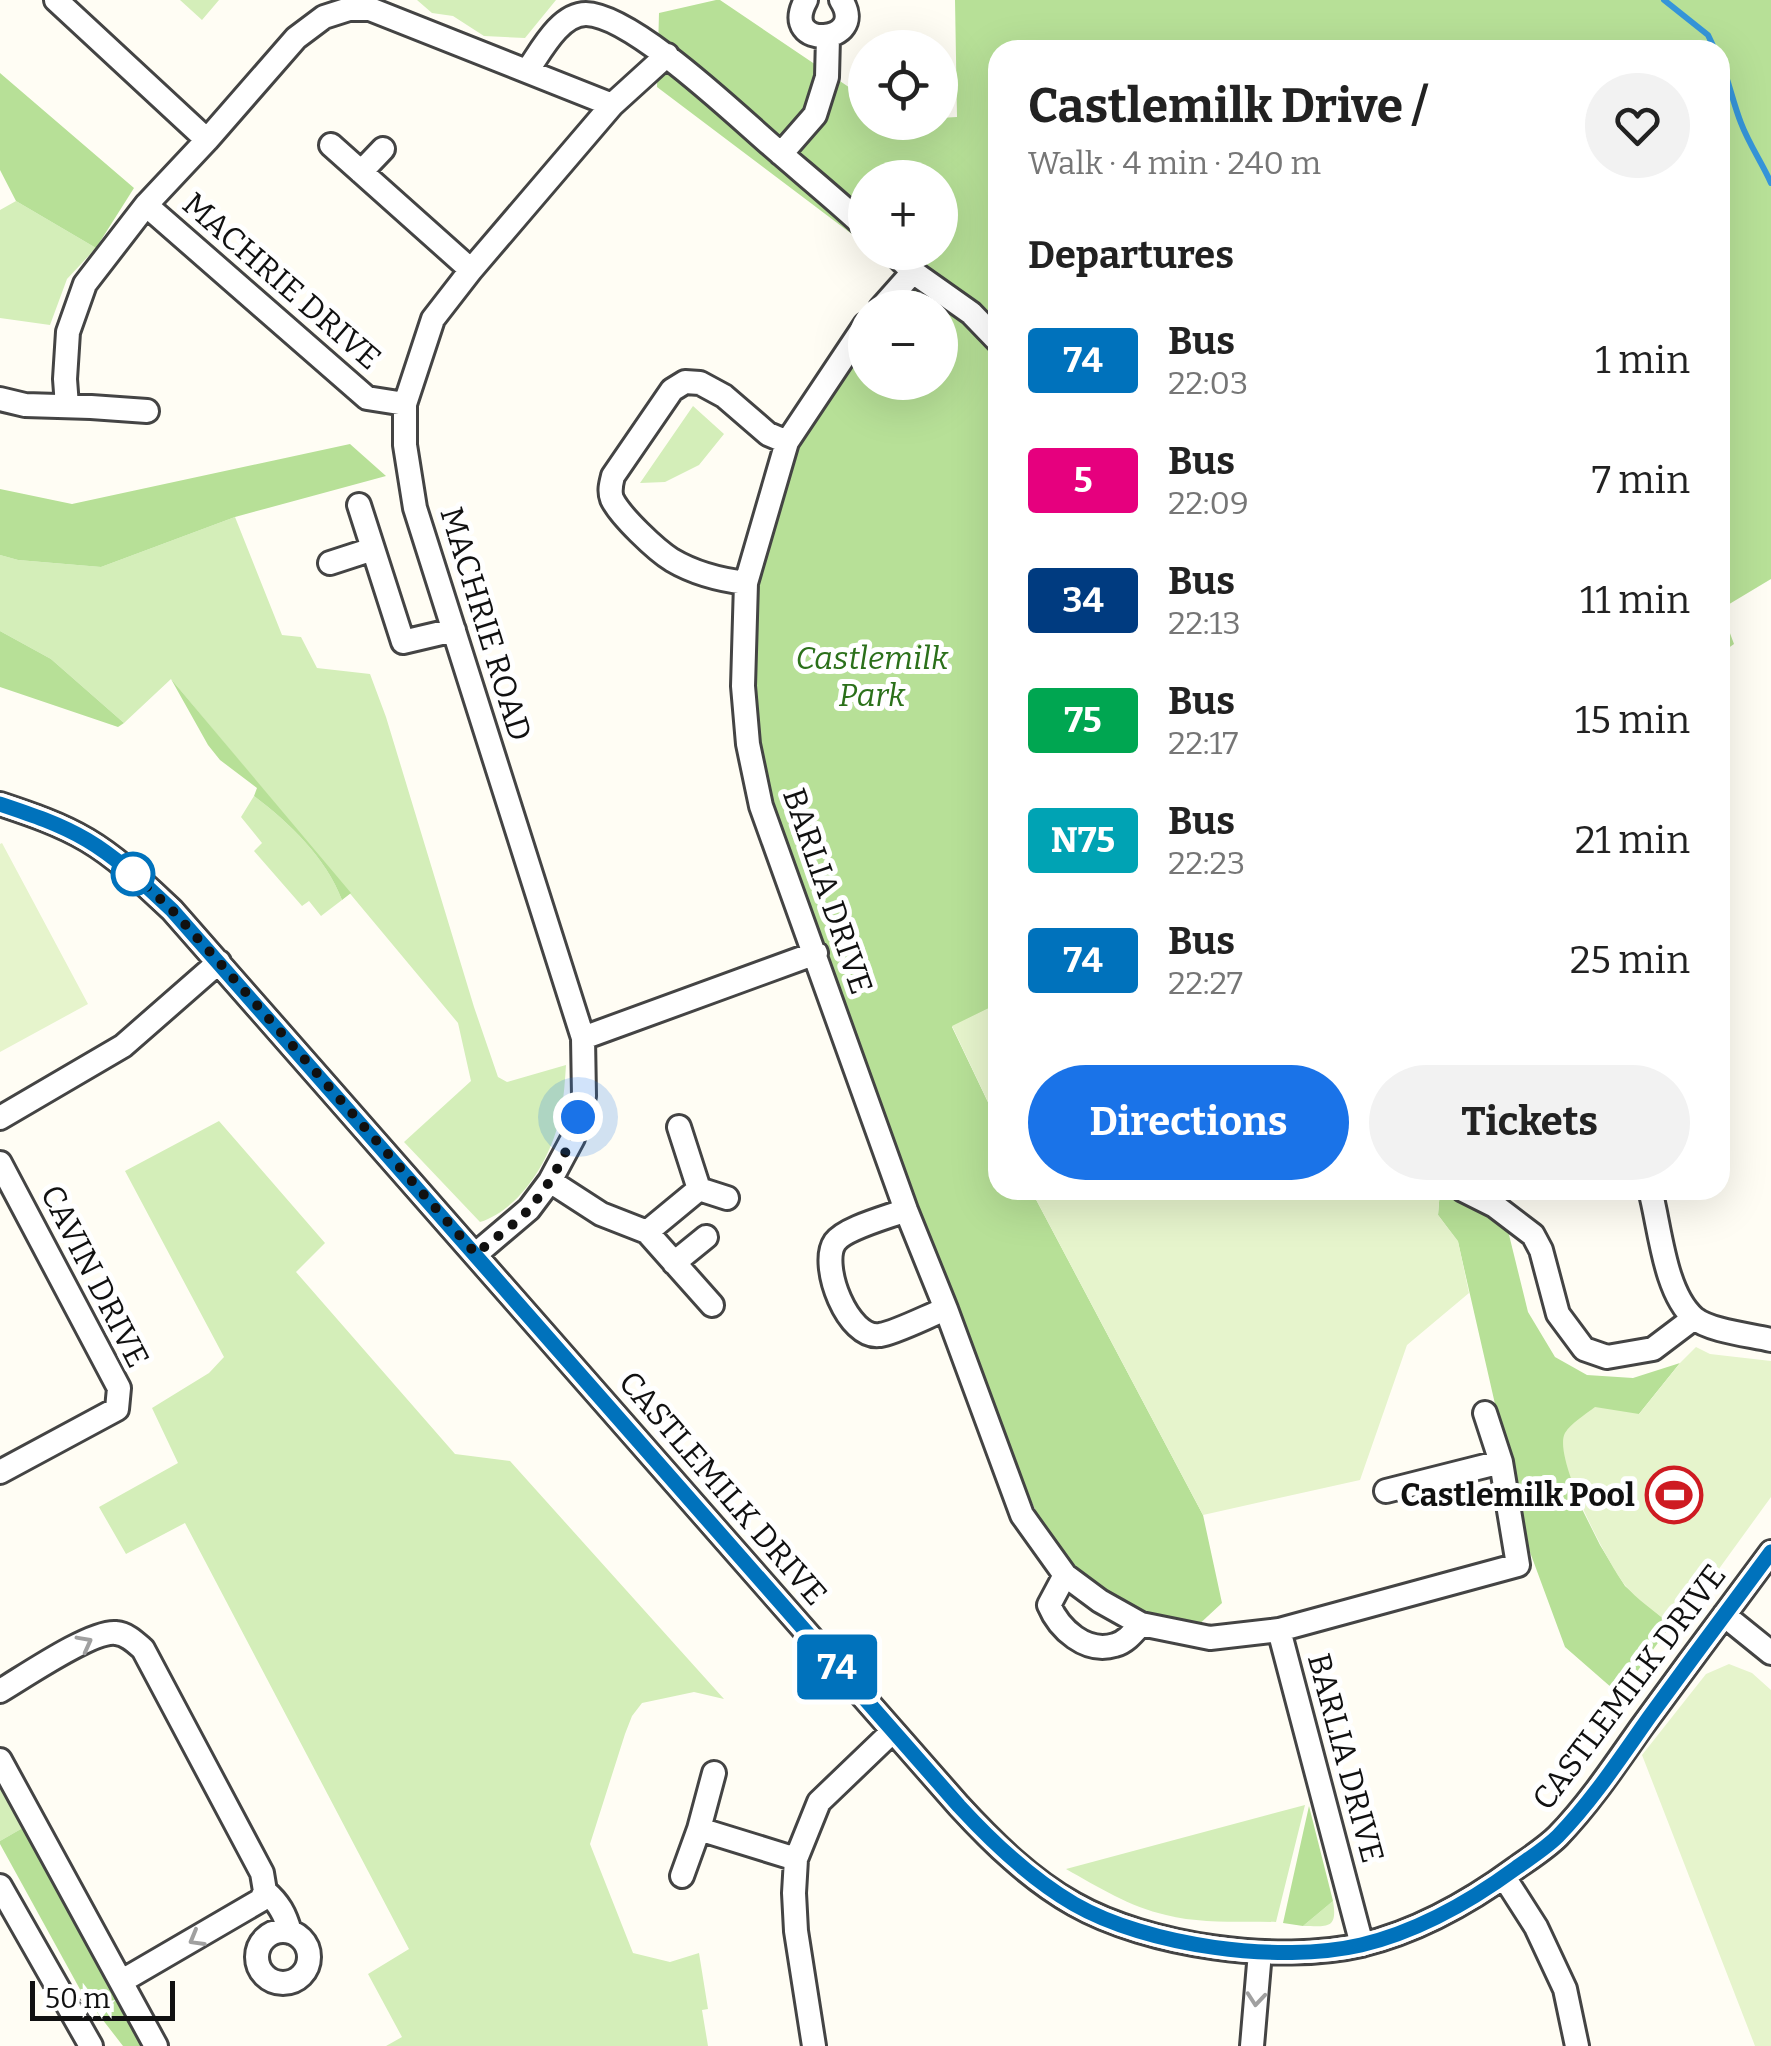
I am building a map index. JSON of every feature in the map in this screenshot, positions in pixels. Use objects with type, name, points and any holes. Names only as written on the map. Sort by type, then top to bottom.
[{"type":"street","points":[[56,0],[207,140]]},
{"type":"street","points":[[806,0],[800,16],[804,28],[815,36],[828,38],[840,31],[846,20],[845,6],[840,0]]},
{"type":"street","name":"MACHRIE DRIVE","points":[[404,404],[368,398],[146,204],[296,38],[324,16],[349,9],[370,9],[612,105]]},
{"type":"street","points":[[526,71],[570,19],[586,14],[612,21],[667,55],[848,212]]},
{"type":"street","points":[[781,154],[815,116],[827,77],[828,38]]},
{"type":"street","name":"MACHRIE ROAD","points":[[476,1254],[529,1210],[573,1138],[584,1096],[584,1038],[415,508],[404,445],[404,404],[433,319],[612,105],[667,55]]},
{"type":"street","points":[[331,146],[471,270]]},
{"type":"street","points":[[361,172],[383,148]]},
{"type":"street","points":[[67,406],[68,332],[85,284],[146,204]]},
{"type":"street","points":[[897,290],[913,272],[988,330]]},
{"type":"street","name":"BARLIA DRIVE","points":[[848,349],[786,442],[746,583],[743,686],[748,744],[761,806],[906,1210],[1022,1515],[1065,1575],[1140,1624],[1210,1638],[1279,1630],[1362,1945]]},
{"type":"street","points":[[746,583],[704,574],[672,559],[628,522],[612,500],[613,476],[672,390],[685,382],[700,383],[724,396],[768,434],[786,442]]},
{"type":"street","points":[[0,399],[25,406],[147,412]]},
{"type":"street","points":[[359,505],[403,642],[454,630]]},
{"type":"street","points":[[330,563],[374,549]]},
{"type":"street","name":"CASTLEMILK DRIVE","points":[[0,804],[43,818],[109,854],[172,910],[959,1806],[1019,1865],[1076,1905],[1140,1931],[1217,1948],[1321,1951],[1362,1945],[1473,1898],[1567,1826],[1771,1552]]},
{"type":"street","points":[[584,1038],[816,953]]},
{"type":"street","points":[[0,1118],[124,1046],[219,962]]},
{"type":"street","points":[[679,1127],[698,1189]]},
{"type":"street","name":"CAVIN DRIVE","points":[[0,1162],[119,1388],[117,1409],[0,1472]]},
{"type":"street","points":[[550,1180],[601,1214],[647,1232],[712,1305]]},
{"type":"street","points":[[647,1232],[698,1189]]},
{"type":"street","points":[[698,1189],[728,1198]]},
{"type":"street","points":[[1483,1200],[1533,1235],[1541,1250],[1558,1314],[1584,1349],[1607,1356],[1652,1349],[1694,1318]]},
{"type":"street","points":[[1653,1200],[1664,1260],[1679,1297],[1694,1318],[1771,1340]]},
{"type":"street","points":[[906,1210],[844,1234],[835,1242],[830,1272],[844,1308],[854,1325],[879,1336],[946,1309]]},
{"type":"street","points":[[674,1263],[706,1237]]},
{"type":"street","points":[[1279,1630],[1518,1565],[1500,1462],[1485,1414]]},
{"type":"street","points":[[1386,1491],[1500,1462]]},
{"type":"street","points":[[1065,1575],[1049,1605],[1063,1629],[1086,1643],[1102,1647],[1130,1638],[1140,1624]]},
{"type":"street","points":[[1724,1615],[1771,1653]]},
{"type":"street","points":[[0,1691],[97,1635],[117,1632],[131,1638],[143,1650],[262,1873],[261,1900],[122,1982]]},
{"type":"street","points":[[814,2046],[796,1931],[796,1859],[819,1802],[893,1731]]},
{"type":"street","points":[[0,1760],[156,2046]]},
{"type":"street","points":[[682,1876],[700,1829],[714,1773]]},
{"type":"street","points":[[700,1829],[796,1859]]},
{"type":"street","points":[[1504,1877],[1536,1927],[1561,1982],[1577,2046]]},
{"type":"street","points":[[1,1890],[91,2046]]},
{"type":"street","points":[[264,1891],[285,1914],[290,1932]]},
{"type":"street","points":[[1252,2046],[1260,1952]]},
{"type":"green space","points":[[180,0],[219,0],[202,20]]},
{"type":"green space","points":[[417,0],[556,0],[525,38],[484,36],[453,16],[432,13]]},
{"type":"green space","name":"Castlemilk Park","points":[[716,0],[848,87],[848,140],[958,140],[955,0],[1771,0],[1771,579],[1730,604],[1730,40],[988,40],[988,1009],[952,1027],[988,1102],[988,1200],[1036,1200],[1203,1515],[1222,1603],[1194,1629],[1126,1604],[1077,1570],[1045,1530],[1023,1484],[910,1192],[765,799],[751,741],[752,586],[789,447],[848,358],[848,400],[958,400],[958,290],[894,290],[902,272],[899,270],[958,270],[958,160],[848,160],[848,231],[657,87],[659,13]]},
{"type":"green space","points":[[0,73],[134,188],[96,248],[16,201],[0,170]]},
{"type":"green space","points":[[16,201],[96,248],[67,279],[50,325],[0,318],[0,210]]},
{"type":"green space","points":[[693,406],[724,434],[699,465],[665,482],[640,483]]},
{"type":"green space","points":[[350,444],[386,476],[235,517],[101,567],[0,555],[0,489],[72,504]]},
{"type":"green space","points":[[235,517],[282,635],[301,637],[317,668],[370,674],[498,1077],[507,1082],[566,1065],[561,1112],[543,1162],[510,1205],[480,1222],[404,1142],[471,1081],[458,1023],[171,679],[124,723],[51,659],[0,631],[0,555],[101,567]]},
{"type":"green space","points":[[0,631],[51,659],[124,723],[118,727],[0,687]]},
{"type":"green space","points":[[171,679],[351,893],[342,900],[327,870],[306,842],[254,796],[257,788],[220,760]]},
{"type":"green space","points":[[254,796],[306,842],[327,870],[342,900],[321,916],[309,901],[302,906],[254,851],[262,843],[241,817]]},
{"type":"green space","points":[[0,844],[88,1004],[0,1052]]},
{"type":"green space","points":[[988,1008],[988,1102],[952,1026]]},
{"type":"green space","points":[[219,1121],[325,1243],[296,1272],[455,1454],[510,1461],[724,1699],[694,1692],[642,1703],[625,1734],[590,1844],[633,1953],[670,1962],[699,1953],[708,2009],[702,2010],[708,2046],[386,2046],[402,2037],[368,1974],[409,1949],[185,1523],[126,1554],[99,1507],[178,1463],[152,1408],[209,1373],[224,1357],[125,1171]]},
{"type":"green space","points":[[1036,1200],[1439,1200],[1438,1215],[1458,1241],[1469,1293],[1407,1345],[1360,1480],[1203,1515]]},
{"type":"green space","points":[[1439,1200],[1500,1200],[1528,1312],[1555,1357],[1587,1375],[1633,1378],[1680,1363],[1639,1414],[1582,1509],[1625,1586],[1671,1625],[1620,1695],[1565,1647],[1527,1544],[1458,1242],[1438,1215]]},
{"type":"green space","points":[[1696,1347],[1710,1354],[1771,1361],[1771,1497],[1708,1584],[1671,1625],[1634,1595],[1616,1572],[1583,1509],[1563,1445],[1568,1429],[1595,1407],[1639,1414]]},
{"type":"green space","points":[[1729,1664],[1752,1673],[1771,1690],[1771,2046],[1755,2046],[1642,1755],[1706,1674]]},
{"type":"green space","points":[[0,1778],[26,1826],[0,1841]]},
{"type":"green space","points":[[1305,1805],[1276,1922],[1207,1921],[1166,1915],[1127,1902],[1066,1869]]},
{"type":"green space","points":[[1309,1806],[1333,1901],[1303,1926],[1283,1923]]},
{"type":"green space","points":[[26,1826],[145,2046],[123,2046],[82,1993],[0,1844]]},
{"type":"green space","points":[[1333,1901],[1332,1922],[1303,1926]]},
{"type":"waterway","points":[[1664,0],[1710,40]]},
{"type":"waterway","points":[[1730,90],[1744,131],[1771,183]]},
{"type":"bus line","name":"74","points":[[0,804],[43,818],[109,854],[172,910],[959,1806],[1046,1886],[1105,1918],[1140,1931],[1217,1948],[1321,1951],[1362,1945],[1473,1898],[1556,1838],[1593,1794],[1771,1552]]},
{"type":"place","name":"Castlemilk Pool","points":[[1674,1495]]},
{"type":"route","points":[[133,874],[127,868],[172,910],[476,1254],[529,1210],[562,1159],[578,1117]]}]
